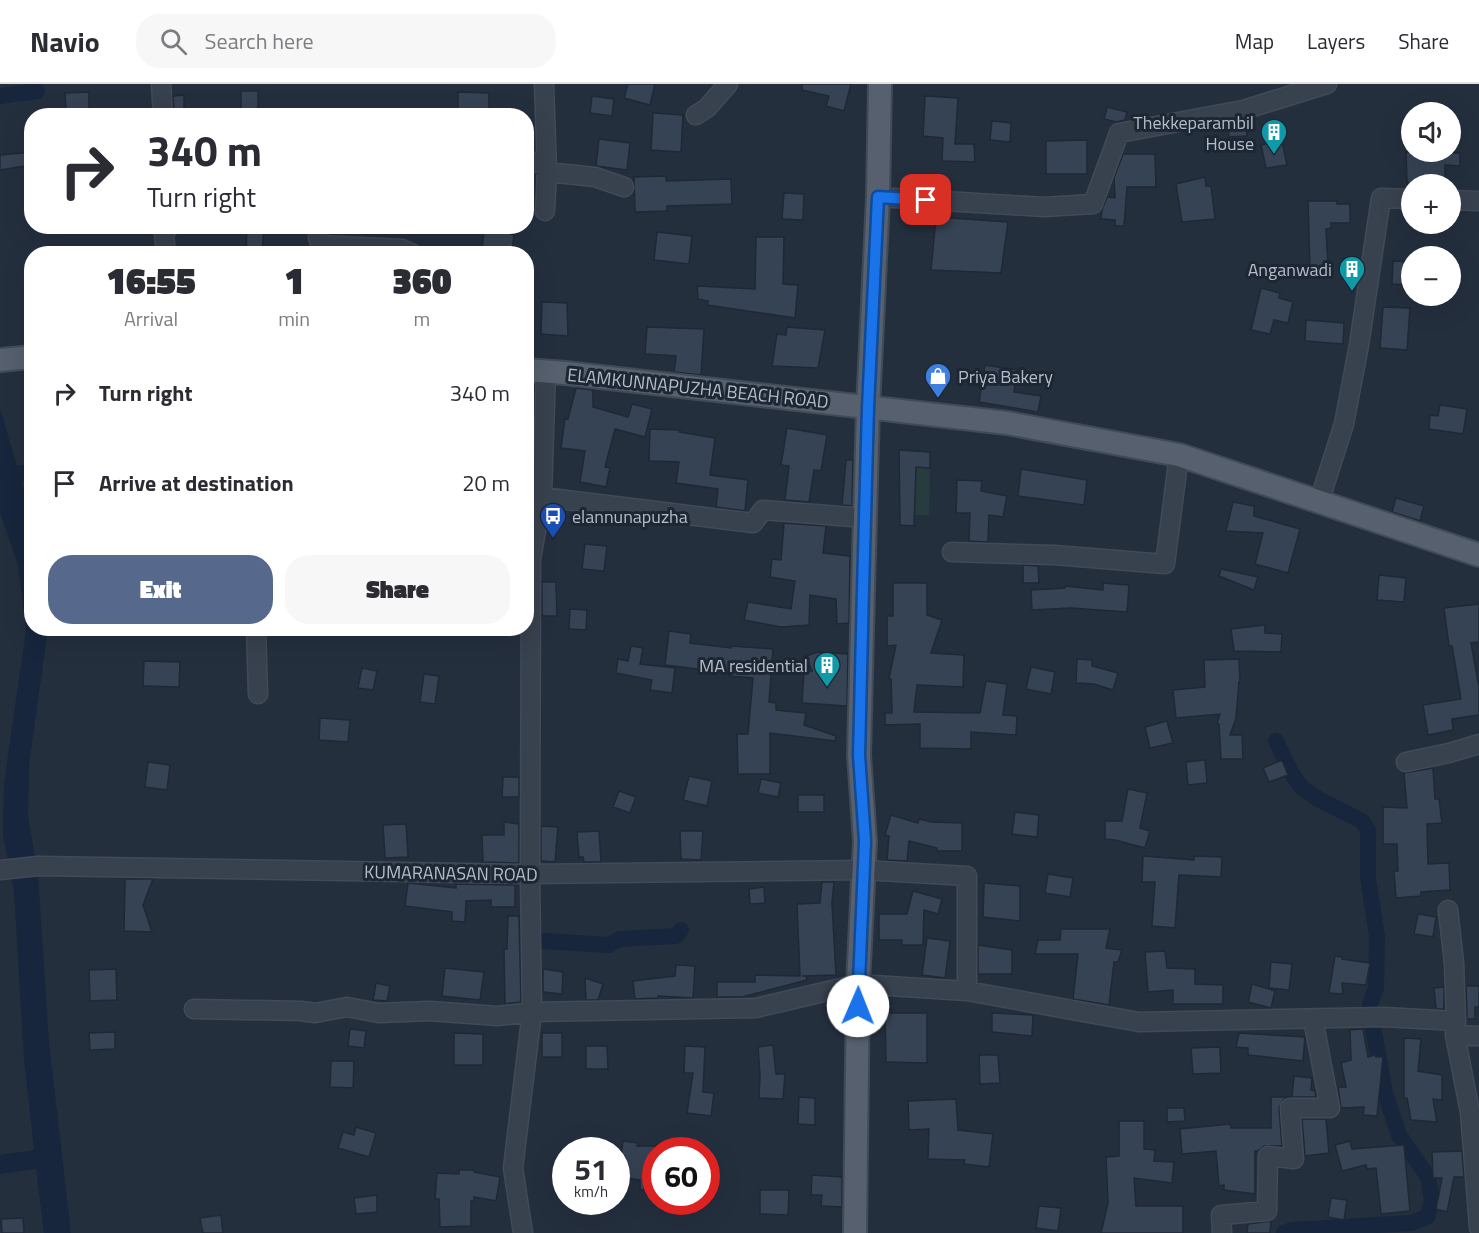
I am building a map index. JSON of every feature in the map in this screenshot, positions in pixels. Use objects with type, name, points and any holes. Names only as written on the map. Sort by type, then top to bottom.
[{"type":"main road","points":[[855,1233],[858,984],[865,841],[859,755],[868,408],[878,197],[880,84]]},
{"type":"main road","points":[[0,360],[24,358]]},
{"type":"main road","name":"ELAMKUNNAPUZHA BEACH ROAD","points":[[536,371],[1007,423],[1179,455],[1479,555]]},
{"type":"street","points":[[161,84],[162,108]]},
{"type":"street","points":[[544,84],[547,168],[545,212]]},
{"type":"street","points":[[696,115],[707,108],[728,84]]},
{"type":"street","points":[[878,197],[1044,207],[1093,204],[1119,133],[1243,110],[1327,84]]},
{"type":"street","points":[[534,163],[547,168],[595,177],[624,187]]},
{"type":"street","points":[[1319,502],[1344,424],[1359,345],[1381,198],[1401,199]]},
{"type":"street","points":[[1461,200],[1479,201]]},
{"type":"street","points":[[318,234],[321,245],[341,246]]},
{"type":"street","points":[[534,542],[542,497],[536,371]]},
{"type":"street","points":[[952,552],[1054,555],[1165,564],[1179,455]]},
{"type":"street","points":[[534,506],[542,497]]},
{"type":"street","points":[[542,497],[753,523],[763,510],[865,518]]},
{"type":"street","points":[[256,636],[258,694]]},
{"type":"street","points":[[524,1233],[513,1168],[532,1012],[531,636]]},
{"type":"street","points":[[1406,762],[1479,744]]},
{"type":"street","name":"KUMARANASAN ROAD","points":[[4,870],[38,866],[530,874],[863,870],[967,876],[967,991]]},
{"type":"street","points":[[1448,910],[1454,963],[1456,1028],[1470,1112],[1479,1227]]},
{"type":"street","points":[[194,1010],[315,1013],[331,1012],[347,1007],[379,1013],[429,1011],[498,1016],[532,1012],[756,1008],[858,984],[967,991],[1139,1022],[1384,1017],[1456,1028],[1479,1036]]},
{"type":"street","points":[[1222,1233],[1221,1215],[1267,1211],[1268,1156],[1294,1159],[1290,1108],[1330,1108],[1314,1018]]},
{"type":"green space","points":[[916,467],[930,468],[929,515],[914,515]]},
{"type":"water","points":[[0,408],[24,490],[24,614],[18,565],[0,513]]},
{"type":"water","points":[[25,636],[47,636],[29,765],[28,816],[38,874],[49,1042],[71,1233],[44,1233],[36,1169],[0,1174],[0,1155],[34,1150],[24,1060],[14,892],[3,835],[4,783]]},
{"type":"building","points":[[628,84],[655,84],[650,105],[624,98]]},
{"type":"building","points":[[802,84],[851,84],[844,111],[826,106],[829,96],[802,90]]},
{"type":"building","points":[[241,91],[258,91],[258,108],[241,108]]},
{"type":"building","points":[[89,92],[89,108],[66,108],[65,93]]},
{"type":"building","points":[[458,92],[489,93],[489,108],[458,108]]},
{"type":"building","points":[[184,95],[184,108],[174,108],[173,96]]},
{"type":"building","points":[[592,96],[614,99],[612,116],[590,113]]},
{"type":"building","points":[[925,96],[958,98],[955,144],[974,144],[975,162],[942,161],[943,138],[923,136]]},
{"type":"building","points":[[1107,107],[1127,112],[1125,120],[1116,122],[1104,119]]},
{"type":"building","points":[[653,113],[683,115],[681,152],[651,150]]},
{"type":"building","points":[[992,121],[1011,123],[1010,142],[990,140]]},
{"type":"building","points":[[1246,122],[1247,136],[1229,137],[1228,124]]},
{"type":"building","points":[[599,139],[630,143],[627,170],[596,166]]},
{"type":"building","points":[[1087,140],[1087,174],[1046,174],[1046,141]]},
{"type":"building","name":"Thekkeparambil House","points":[[1282,141],[1287,165],[1266,168],[1261,145]]},
{"type":"building","points":[[24,153],[24,166],[0,170],[0,155]]},
{"type":"building","points":[[1123,154],[1155,154],[1156,187],[1127,187],[1124,226],[1115,226],[1115,220],[1101,219],[1102,210],[1107,197],[1115,198],[1114,178]]},
{"type":"building","points":[[1406,162],[1460,162],[1460,166],[1445,165],[1445,174],[1407,174]]},
{"type":"building","points":[[666,176],[666,181],[731,179],[732,204],[667,206],[667,211],[635,212],[634,177]]},
{"type":"building","points":[[1205,177],[1206,186],[1211,186],[1215,219],[1182,222],[1176,184]]},
{"type":"building","points":[[784,193],[804,194],[803,220],[782,219]]},
{"type":"building","points":[[1308,201],[1337,201],[1337,204],[1350,204],[1350,223],[1331,223],[1331,228],[1326,229],[1328,266],[1310,268]]},
{"type":"building","points":[[936,217],[1008,222],[1001,273],[931,270]]},
{"type":"building","points":[[657,232],[692,236],[689,264],[654,260]]},
{"type":"building","points":[[247,234],[263,234],[263,246],[246,246]]},
{"type":"building","points":[[484,234],[514,235],[513,246],[482,246]]},
{"type":"building","points":[[756,237],[784,237],[783,284],[798,285],[795,318],[707,305],[708,301],[698,299],[697,286],[755,289]]},
{"type":"building","points":[[1343,258],[1355,259],[1354,274],[1342,273]]},
{"type":"building","points":[[1393,261],[1401,261],[1401,284],[1392,284]]},
{"type":"building","points":[[1261,288],[1280,293],[1279,298],[1293,302],[1288,323],[1274,320],[1270,334],[1251,330]]},
{"type":"building","points":[[542,302],[567,303],[568,336],[541,334]]},
{"type":"building","points":[[1383,307],[1410,308],[1407,350],[1380,348]]},
{"type":"building","points":[[1306,320],[1344,323],[1343,344],[1305,341]]},
{"type":"building","points":[[647,327],[704,329],[701,375],[674,372],[676,356],[645,354]]},
{"type":"building","points":[[787,327],[825,330],[818,368],[772,366],[777,334],[786,335]]},
{"type":"building","points":[[985,365],[1017,370],[1014,392],[1041,396],[1038,412],[979,402]]},
{"type":"building","points":[[576,388],[593,390],[593,407],[628,417],[632,404],[652,409],[645,437],[615,429],[605,467],[610,468],[606,487],[580,482],[585,451],[561,448],[565,418],[568,419]]},
{"type":"building","points":[[1440,405],[1467,409],[1463,434],[1429,429],[1430,415],[1438,416]]},
{"type":"building","points":[[787,428],[827,435],[821,471],[814,470],[809,502],[785,500],[789,466],[781,465]]},
{"type":"building","points":[[650,429],[680,430],[679,432],[715,438],[710,475],[748,480],[745,511],[716,507],[718,489],[676,483],[679,462],[649,461]]},
{"type":"building","points":[[899,450],[930,452],[930,468],[916,467],[914,526],[900,525]]},
{"type":"building","points":[[846,460],[853,460],[852,506],[842,505]]},
{"type":"building","points":[[1021,469],[1087,480],[1084,505],[1018,496]]},
{"type":"building","points":[[957,480],[982,481],[981,491],[1007,496],[1003,517],[989,515],[988,542],[969,541],[970,513],[956,513]]},
{"type":"building","points":[[1396,498],[1424,506],[1420,521],[1392,512]]},
{"type":"building","points":[[1233,502],[1254,506],[1254,516],[1300,529],[1288,573],[1255,564],[1263,533],[1226,531]]},
{"type":"building","points":[[784,523],[826,526],[823,553],[850,556],[849,623],[837,624],[836,599],[810,595],[809,625],[781,627],[744,620],[748,602],[791,609],[795,581],[770,577],[772,559],[781,560]]},
{"type":"building","points":[[585,544],[607,546],[604,571],[582,569]]},
{"type":"building","points":[[1023,565],[1038,566],[1039,583],[1023,583]]},
{"type":"building","points":[[1221,569],[1258,577],[1254,590],[1219,576]]},
{"type":"building","points":[[1379,575],[1406,578],[1404,602],[1377,600]]},
{"type":"building","points":[[542,582],[556,582],[557,616],[542,616]]},
{"type":"building","points":[[893,583],[927,583],[927,615],[942,620],[931,653],[964,655],[963,687],[917,685],[914,712],[980,713],[986,681],[1007,684],[1003,715],[1017,716],[1016,735],[971,732],[971,749],[920,748],[920,724],[885,725],[885,713],[892,713],[891,679],[889,678],[896,645],[887,646],[887,616],[893,616]]},
{"type":"building","points":[[1103,583],[1129,585],[1127,612],[1071,608],[1032,610],[1031,590],[1065,588],[1065,586],[1103,590]]},
{"type":"building","points":[[1479,604],[1479,642],[1471,643],[1479,687],[1479,715],[1452,719],[1453,730],[1428,735],[1423,705],[1461,699],[1452,646],[1449,646],[1444,608]]},
{"type":"building","points":[[570,609],[587,610],[586,630],[569,629]]},
{"type":"building","points":[[1265,625],[1265,633],[1282,634],[1281,652],[1234,651],[1231,629]]},
{"type":"building","points":[[669,631],[691,634],[690,643],[731,648],[731,646],[773,649],[769,702],[776,703],[776,710],[806,713],[804,725],[836,736],[835,741],[770,733],[770,774],[738,774],[737,734],[748,734],[753,678],[665,665]]},
{"type":"building","points":[[631,646],[643,648],[640,664],[675,668],[672,693],[650,690],[652,680],[616,673],[618,659],[628,661]]},
{"type":"building","name":"MA residential","points":[[818,652],[848,654],[847,706],[802,703],[804,670],[812,671],[806,656]]},
{"type":"building","points":[[1077,659],[1092,660],[1092,666],[1118,673],[1113,690],[1094,684],[1076,683]]},
{"type":"building","points":[[1239,659],[1240,682],[1236,718],[1230,735],[1242,735],[1243,759],[1221,759],[1219,724],[1217,723],[1220,714],[1176,718],[1173,690],[1205,687],[1204,660]]},
{"type":"building","points":[[144,661],[180,662],[179,687],[143,686]]},
{"type":"building","points":[[1031,667],[1055,672],[1051,694],[1026,689]]},
{"type":"building","points":[[362,668],[377,671],[373,690],[358,688]]},
{"type":"building","points":[[424,674],[439,676],[435,704],[420,702]]},
{"type":"building","points":[[320,718],[350,720],[348,742],[319,740]]},
{"type":"building","points":[[1167,721],[1173,743],[1150,748],[1145,727]]},
{"type":"building","points":[[1205,760],[1207,783],[1188,785],[1186,762]]},
{"type":"building","points":[[1282,760],[1288,775],[1269,782],[1263,768]]},
{"type":"building","points":[[148,762],[170,765],[167,790],[145,787]]},
{"type":"building","points":[[1433,768],[1435,799],[1439,799],[1442,823],[1427,824],[1428,864],[1449,863],[1450,890],[1421,892],[1421,896],[1396,898],[1394,871],[1398,871],[1397,844],[1383,844],[1383,807],[1407,808],[1404,773]]},
{"type":"building","points":[[689,776],[712,781],[707,806],[683,800]]},
{"type":"building","points":[[503,777],[519,777],[519,797],[502,797]]},
{"type":"building","points":[[761,779],[781,783],[778,797],[758,793]]},
{"type":"building","points":[[1128,789],[1147,793],[1140,828],[1150,831],[1145,848],[1105,839],[1105,821],[1122,821]]},
{"type":"building","points":[[619,791],[636,797],[630,813],[613,807]]},
{"type":"building","points":[[798,795],[824,795],[824,812],[798,812]]},
{"type":"building","points":[[1015,812],[1039,815],[1037,837],[1012,834]]},
{"type":"building","points":[[891,815],[918,823],[919,819],[931,822],[962,823],[962,851],[937,851],[937,848],[909,841],[907,861],[887,860],[889,836],[885,835]]},
{"type":"building","points":[[504,822],[519,824],[519,863],[483,862],[482,835],[504,835]]},
{"type":"building","points":[[406,824],[408,857],[385,858],[383,825]]},
{"type":"building","points":[[541,826],[558,827],[555,862],[541,861]]},
{"type":"building","points":[[599,831],[601,862],[584,862],[583,857],[579,857],[577,832]]},
{"type":"building","points":[[680,831],[703,831],[701,860],[681,859]]},
{"type":"building","points":[[1143,856],[1194,860],[1194,856],[1222,857],[1221,877],[1179,875],[1175,928],[1152,926],[1155,882],[1142,882]]},
{"type":"building","points":[[1048,874],[1073,878],[1070,897],[1045,893]]},
{"type":"building","points":[[125,879],[153,879],[143,905],[152,932],[124,931]]},
{"type":"building","points":[[822,882],[834,882],[832,903],[836,975],[802,976],[806,976],[807,980],[742,997],[717,997],[717,982],[755,982],[755,975],[800,976],[797,904],[820,903]]},
{"type":"building","points":[[408,883],[456,888],[456,884],[515,885],[515,907],[491,907],[491,900],[466,901],[465,922],[452,921],[452,912],[405,906]]},
{"type":"building","points":[[984,883],[1020,886],[1020,921],[983,917]]},
{"type":"building","points":[[764,887],[765,903],[750,904],[749,889]]},
{"type":"building","points":[[913,891],[942,899],[938,914],[924,910],[923,945],[902,945],[902,940],[879,940],[879,914],[907,914]]},
{"type":"building","points":[[1418,914],[1436,917],[1433,937],[1414,934]]},
{"type":"building","points":[[508,916],[519,916],[521,1002],[505,1004],[504,949],[507,949]]},
{"type":"building","points":[[1061,929],[1110,929],[1106,948],[1122,950],[1118,962],[1114,962],[1109,1005],[1073,999],[1078,954],[1035,954],[1038,940],[1060,940]]},
{"type":"building","points":[[927,938],[950,941],[945,978],[922,975]]},
{"type":"building","points":[[978,945],[1012,950],[1012,974],[978,974]]},
{"type":"building","points":[[1165,951],[1167,968],[1195,969],[1195,984],[1223,985],[1223,1004],[1173,1004],[1173,990],[1148,992],[1145,952]]},
{"type":"building","points":[[1335,956],[1370,963],[1366,985],[1342,983],[1343,994],[1329,993]]},
{"type":"building","points":[[1271,962],[1292,964],[1289,990],[1269,988]]},
{"type":"building","points":[[676,965],[695,966],[693,998],[658,996],[658,998],[635,999],[633,981],[675,976]]},
{"type":"building","points":[[445,968],[484,972],[480,1000],[442,996]]},
{"type":"building","points":[[116,969],[117,1000],[90,1001],[89,970]]},
{"type":"building","points":[[543,969],[563,972],[562,994],[543,992]]},
{"type":"building","points":[[585,978],[603,984],[598,1000],[586,1000]]},
{"type":"building","points":[[376,983],[390,986],[387,1001],[373,1000]]},
{"type":"building","points":[[1252,984],[1275,991],[1271,1008],[1248,1002]]},
{"type":"building","points":[[1466,986],[1479,986],[1479,1007],[1475,1007],[1475,1019],[1467,1019]]},
{"type":"building","points":[[1444,987],[1444,1009],[1436,1009],[1434,988]]},
{"type":"building","points":[[885,1013],[927,1013],[927,1063],[886,1062]]},
{"type":"building","points":[[992,1013],[1033,1015],[1032,1036],[992,1032]]},
{"type":"building","points":[[350,1029],[366,1031],[364,1048],[348,1046]]},
{"type":"building","points":[[1363,1029],[1368,1057],[1375,1055],[1383,1057],[1377,1116],[1363,1115],[1364,1107],[1341,1108],[1338,1087],[1346,1087],[1341,1063],[1351,1060],[1350,1030]]},
{"type":"building","points":[[115,1032],[115,1049],[90,1050],[89,1033]]},
{"type":"building","points":[[454,1033],[483,1034],[483,1065],[454,1065]]},
{"type":"building","points":[[542,1033],[562,1033],[562,1057],[542,1057]]},
{"type":"building","points":[[1239,1033],[1305,1037],[1303,1061],[1248,1055],[1248,1048],[1236,1047]]},
{"type":"building","points":[[1404,1038],[1421,1039],[1418,1071],[1442,1075],[1442,1100],[1433,1099],[1437,1122],[1411,1120],[1407,1098],[1404,1098]]},
{"type":"building","points":[[773,1045],[776,1074],[785,1074],[783,1099],[759,1098],[758,1047]]},
{"type":"building","points":[[586,1046],[607,1046],[608,1069],[586,1069]]},
{"type":"building","points":[[685,1046],[705,1047],[703,1092],[714,1093],[711,1116],[687,1113],[693,1073],[684,1073]]},
{"type":"building","points":[[1220,1047],[1221,1073],[1193,1074],[1191,1048]]},
{"type":"building","points":[[979,1055],[998,1055],[1000,1083],[980,1084]]},
{"type":"building","points":[[331,1061],[354,1061],[353,1088],[330,1087]]},
{"type":"building","points":[[1294,1076],[1312,1078],[1311,1090],[1315,1091],[1316,1097],[1292,1097]]},
{"type":"building","points":[[799,1097],[815,1098],[815,1125],[798,1124]]},
{"type":"building","points":[[1271,1097],[1290,1097],[1284,1099],[1279,1108],[1282,1146],[1264,1146],[1255,1151],[1255,1194],[1224,1190],[1224,1185],[1219,1186],[1216,1151],[1182,1154],[1180,1129],[1230,1124],[1231,1128],[1271,1128]]},
{"type":"building","points":[[956,1099],[958,1130],[993,1134],[989,1167],[964,1164],[965,1160],[928,1159],[929,1129],[909,1130],[908,1101]]},
{"type":"building","points":[[1167,1108],[1184,1108],[1185,1121],[1167,1122]]},
{"type":"building","points":[[1302,1119],[1326,1119],[1329,1153],[1305,1156]]},
{"type":"building","points":[[1119,1121],[1144,1121],[1144,1149],[1155,1150],[1154,1161],[1174,1162],[1172,1183],[1134,1178],[1136,1206],[1183,1206],[1183,1233],[1101,1233],[1108,1203],[1106,1157],[1119,1156]]},
{"type":"building","points":[[356,1127],[376,1133],[369,1157],[338,1148],[343,1132],[354,1135]]},
{"type":"building","points":[[1350,1141],[1352,1149],[1404,1145],[1410,1211],[1381,1214],[1376,1168],[1367,1169],[1366,1165],[1342,1171],[1335,1145]]},
{"type":"building","points":[[630,1142],[642,1146],[642,1190],[640,1190],[640,1180],[630,1179]]},
{"type":"building","points":[[1462,1151],[1464,1177],[1454,1177],[1447,1212],[1436,1209],[1442,1178],[1433,1178],[1432,1152]]},
{"type":"building","points":[[459,1170],[474,1170],[474,1172],[500,1177],[496,1201],[474,1197],[474,1201],[471,1201],[471,1226],[440,1227],[439,1199],[435,1199],[437,1173],[459,1174]]},
{"type":"building","points":[[812,1175],[842,1177],[842,1207],[821,1206],[822,1195],[811,1195]]},
{"type":"building","points":[[760,1190],[789,1190],[788,1215],[760,1214]]},
{"type":"building","points":[[377,1195],[377,1212],[356,1214],[354,1198]]},
{"type":"building","points":[[1331,1198],[1347,1200],[1344,1220],[1328,1217]]},
{"type":"building","points":[[1039,1206],[1061,1208],[1058,1231],[1036,1228]]},
{"type":"building","points":[[221,1215],[223,1233],[203,1233],[200,1218]]},
{"type":"building","points":[[23,1218],[24,1233],[2,1233],[1,1219]]},
{"type":"building","points":[[1271,1221],[1270,1233],[1247,1233],[1248,1224]]},
{"type":"waterway","points":[[0,96],[37,91]]},
{"type":"waterway","points":[[8,475],[24,473]]},
{"type":"waterway","points":[[1276,741],[1292,774],[1302,788],[1320,800],[1362,821],[1368,830],[1368,878],[1377,936],[1376,988],[1370,1004],[1373,1027],[1385,1093],[1399,1135],[1428,1177],[1432,1201],[1427,1217],[1411,1223],[1292,1230],[1284,1233]]},
{"type":"waterway","points":[[545,941],[609,945],[620,939],[676,936],[681,930]]},
{"type":"place","name":"Thekkeparambil House","points":[[1274,155]]},
{"type":"place","name":"Anganwadi","points":[[1352,292]]},
{"type":"place","name":"Priya Bakery","points":[[938,399]]},
{"type":"place","name":"elannunapuzha","points":[[553,539]]},
{"type":"place","name":"MA residential","points":[[827,688]]},
{"type":"route","points":[[858,1006],[865,841],[859,755],[863,590],[868,408],[878,197],[926,200]]}]
